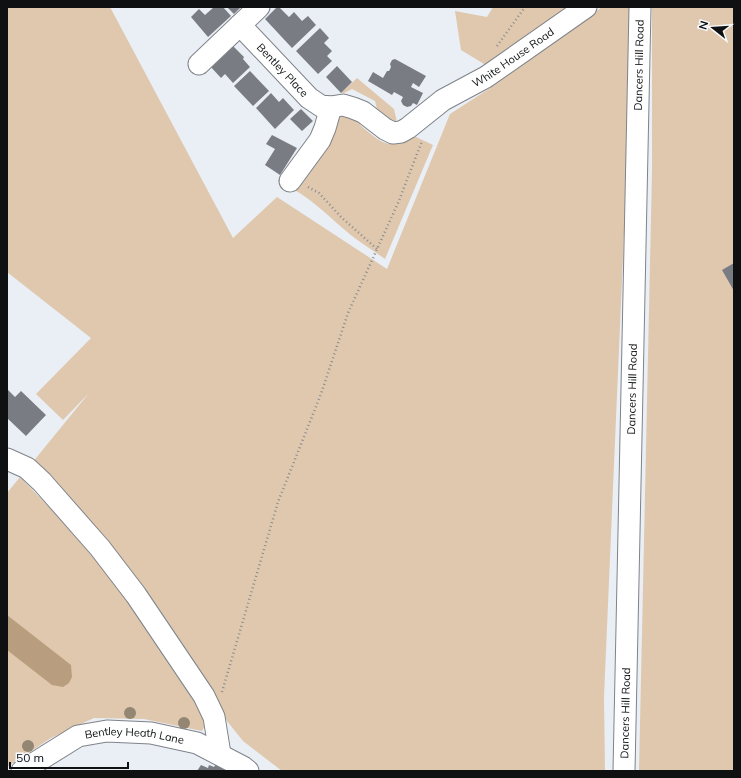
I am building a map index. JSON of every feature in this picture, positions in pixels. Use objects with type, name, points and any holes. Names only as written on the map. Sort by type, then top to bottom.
[{"type":"street","points":[[199,64],[259,7]]},
{"type":"street","name":"White House Road","points":[[437,104],[486,77],[586,7]]},
{"type":"street","name":"Dancers Hill Road","points":[[624,771],[640,7]]},
{"type":"street","name":"Bentley Place","points":[[240,25],[309,98],[321,106],[331,107],[343,105],[353,108],[363,112],[385,129],[393,133],[401,132],[408,128],[437,104]]},
{"type":"street","points":[[290,181],[320,140],[331,107]]},
{"type":"street","points":[[7,459],[26,468],[42,482],[100,548],[136,595],[204,696],[214,717],[220,754]]},
{"type":"street","name":"Bentley Heath Lane","points":[[22,771],[78,736],[107,731],[151,733],[197,743],[243,766],[248,771]]},
{"type":"path","points":[[214,717],[278,502],[321,394],[348,313],[398,203],[422,139]]},
{"type":"path","points":[[290,181],[311,188],[319,193],[342,218],[377,249]]},
{"type":"shaded area","points":[[7,7],[110,7],[233,238],[277,197],[387,269],[450,114],[495,85],[602,7],[631,7],[627,163],[604,697],[605,771],[282,771],[243,741],[215,706],[32,463],[89,393],[63,420],[36,394],[91,338],[7,272]]},
{"type":"shaded area","points":[[493,7],[575,7],[489,67],[461,50],[455,11],[487,17]]},
{"type":"shaded area","points":[[652,7],[734,7],[734,771],[639,771],[652,171]]},
{"type":"shaded area","points":[[357,78],[394,109],[397,122],[391,120],[377,109],[375,101],[352,89],[341,93]]},
{"type":"shaded area","points":[[341,115],[363,121],[360,125],[373,136],[385,143],[398,143],[414,136],[433,145],[385,259],[352,236],[323,210],[291,188],[337,118]]},
{"type":"shaded area","points":[[20,477],[109,569],[208,720],[202,731],[144,719],[94,718],[51,738],[7,767],[7,493]]},
{"type":"shaded area","points":[[7,615],[71,665],[72,677],[69,683],[63,687],[52,685],[7,650]]},
{"type":"building","points":[[214,7],[223,7],[231,16],[208,37],[191,17],[199,9],[205,15]]},
{"type":"building","points":[[227,7],[241,7],[234,14]]},
{"type":"building","points":[[277,7],[279,7],[289,17],[294,12],[302,21],[308,16],[316,25],[292,48],[265,19]]},
{"type":"building","points":[[320,28],[329,38],[324,43],[332,51],[327,56],[332,61],[318,74],[296,51]]},
{"type":"building","points":[[232,45],[244,57],[243,59],[250,67],[233,83],[225,74],[221,78],[210,66]]},
{"type":"building","points":[[395,59],[426,76],[419,87],[413,83],[411,87],[423,93],[417,105],[413,103],[411,106],[407,107],[403,105],[401,101],[403,97],[394,92],[392,95],[368,81],[373,72],[383,78],[391,67],[390,64],[392,60]]},
{"type":"building","points":[[337,66],[352,82],[341,93],[326,77]]},
{"type":"building","points":[[250,71],[269,91],[253,106],[234,86]]},
{"type":"building","points":[[271,93],[279,102],[283,98],[294,110],[275,129],[256,108]]},
{"type":"building","points":[[301,109],[313,121],[302,131],[290,119]]},
{"type":"building","points":[[272,135],[297,148],[280,175],[265,165],[275,149],[266,144]]},
{"type":"building","points":[[734,263],[734,291],[722,270]]},
{"type":"building","points":[[7,389],[15,397],[21,391],[46,415],[26,436],[7,418]]},
{"type":"building","points":[[216,764],[229,771],[197,771],[201,765],[208,768],[209,765],[214,767]]}]
